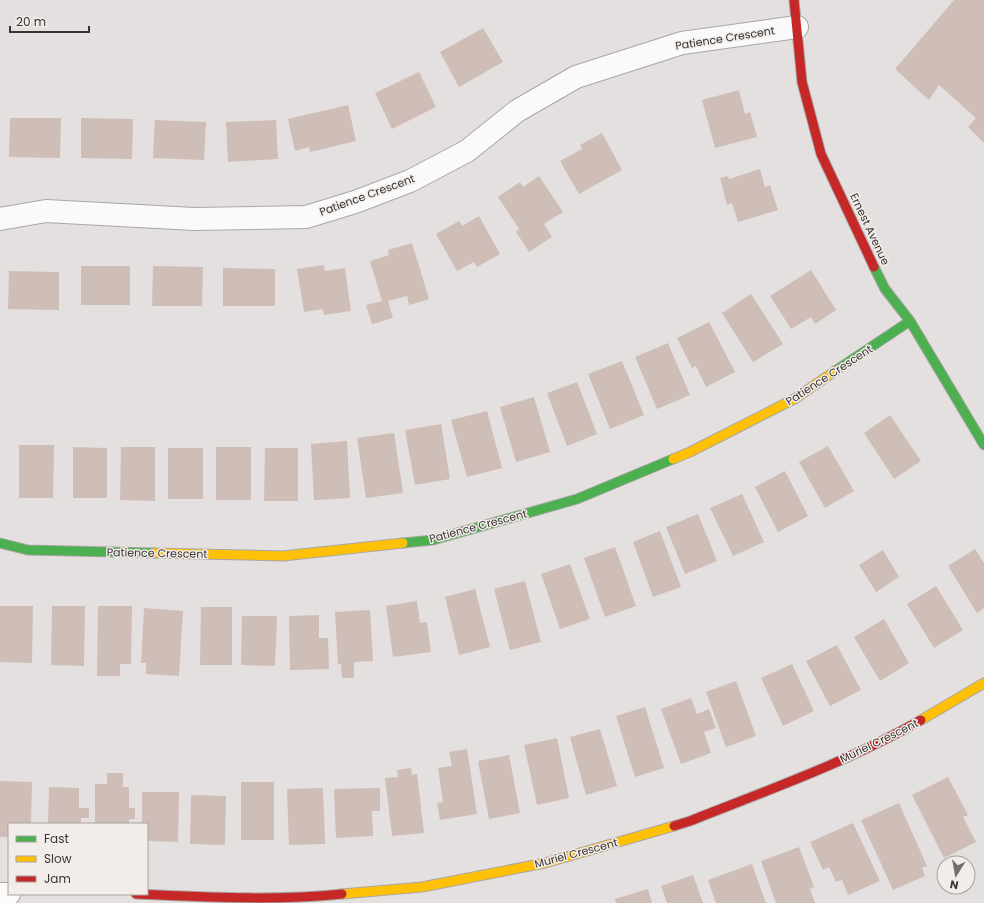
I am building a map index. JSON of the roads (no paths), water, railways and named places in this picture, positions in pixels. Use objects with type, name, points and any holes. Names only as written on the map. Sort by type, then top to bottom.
[{"type":"street","name":"Ernest Avenue","points":[[794,0],[802,82],[821,154],[885,290],[910,321],[984,446]]},
{"type":"street","name":"Patience Crescent","points":[[0,219],[46,211],[194,219],[306,216],[355,202],[410,181],[467,151],[517,111],[576,77],[682,44],[796,27]]},
{"type":"street","name":"Patience Crescent","points":[[0,543],[28,550],[283,556],[432,540],[577,499],[690,452],[796,398],[910,321]]},
{"type":"street","name":"Muriel Crescent","points":[[148,894],[237,898],[312,897],[422,887],[545,863],[690,821],[802,777],[888,739],[984,684]]}]
